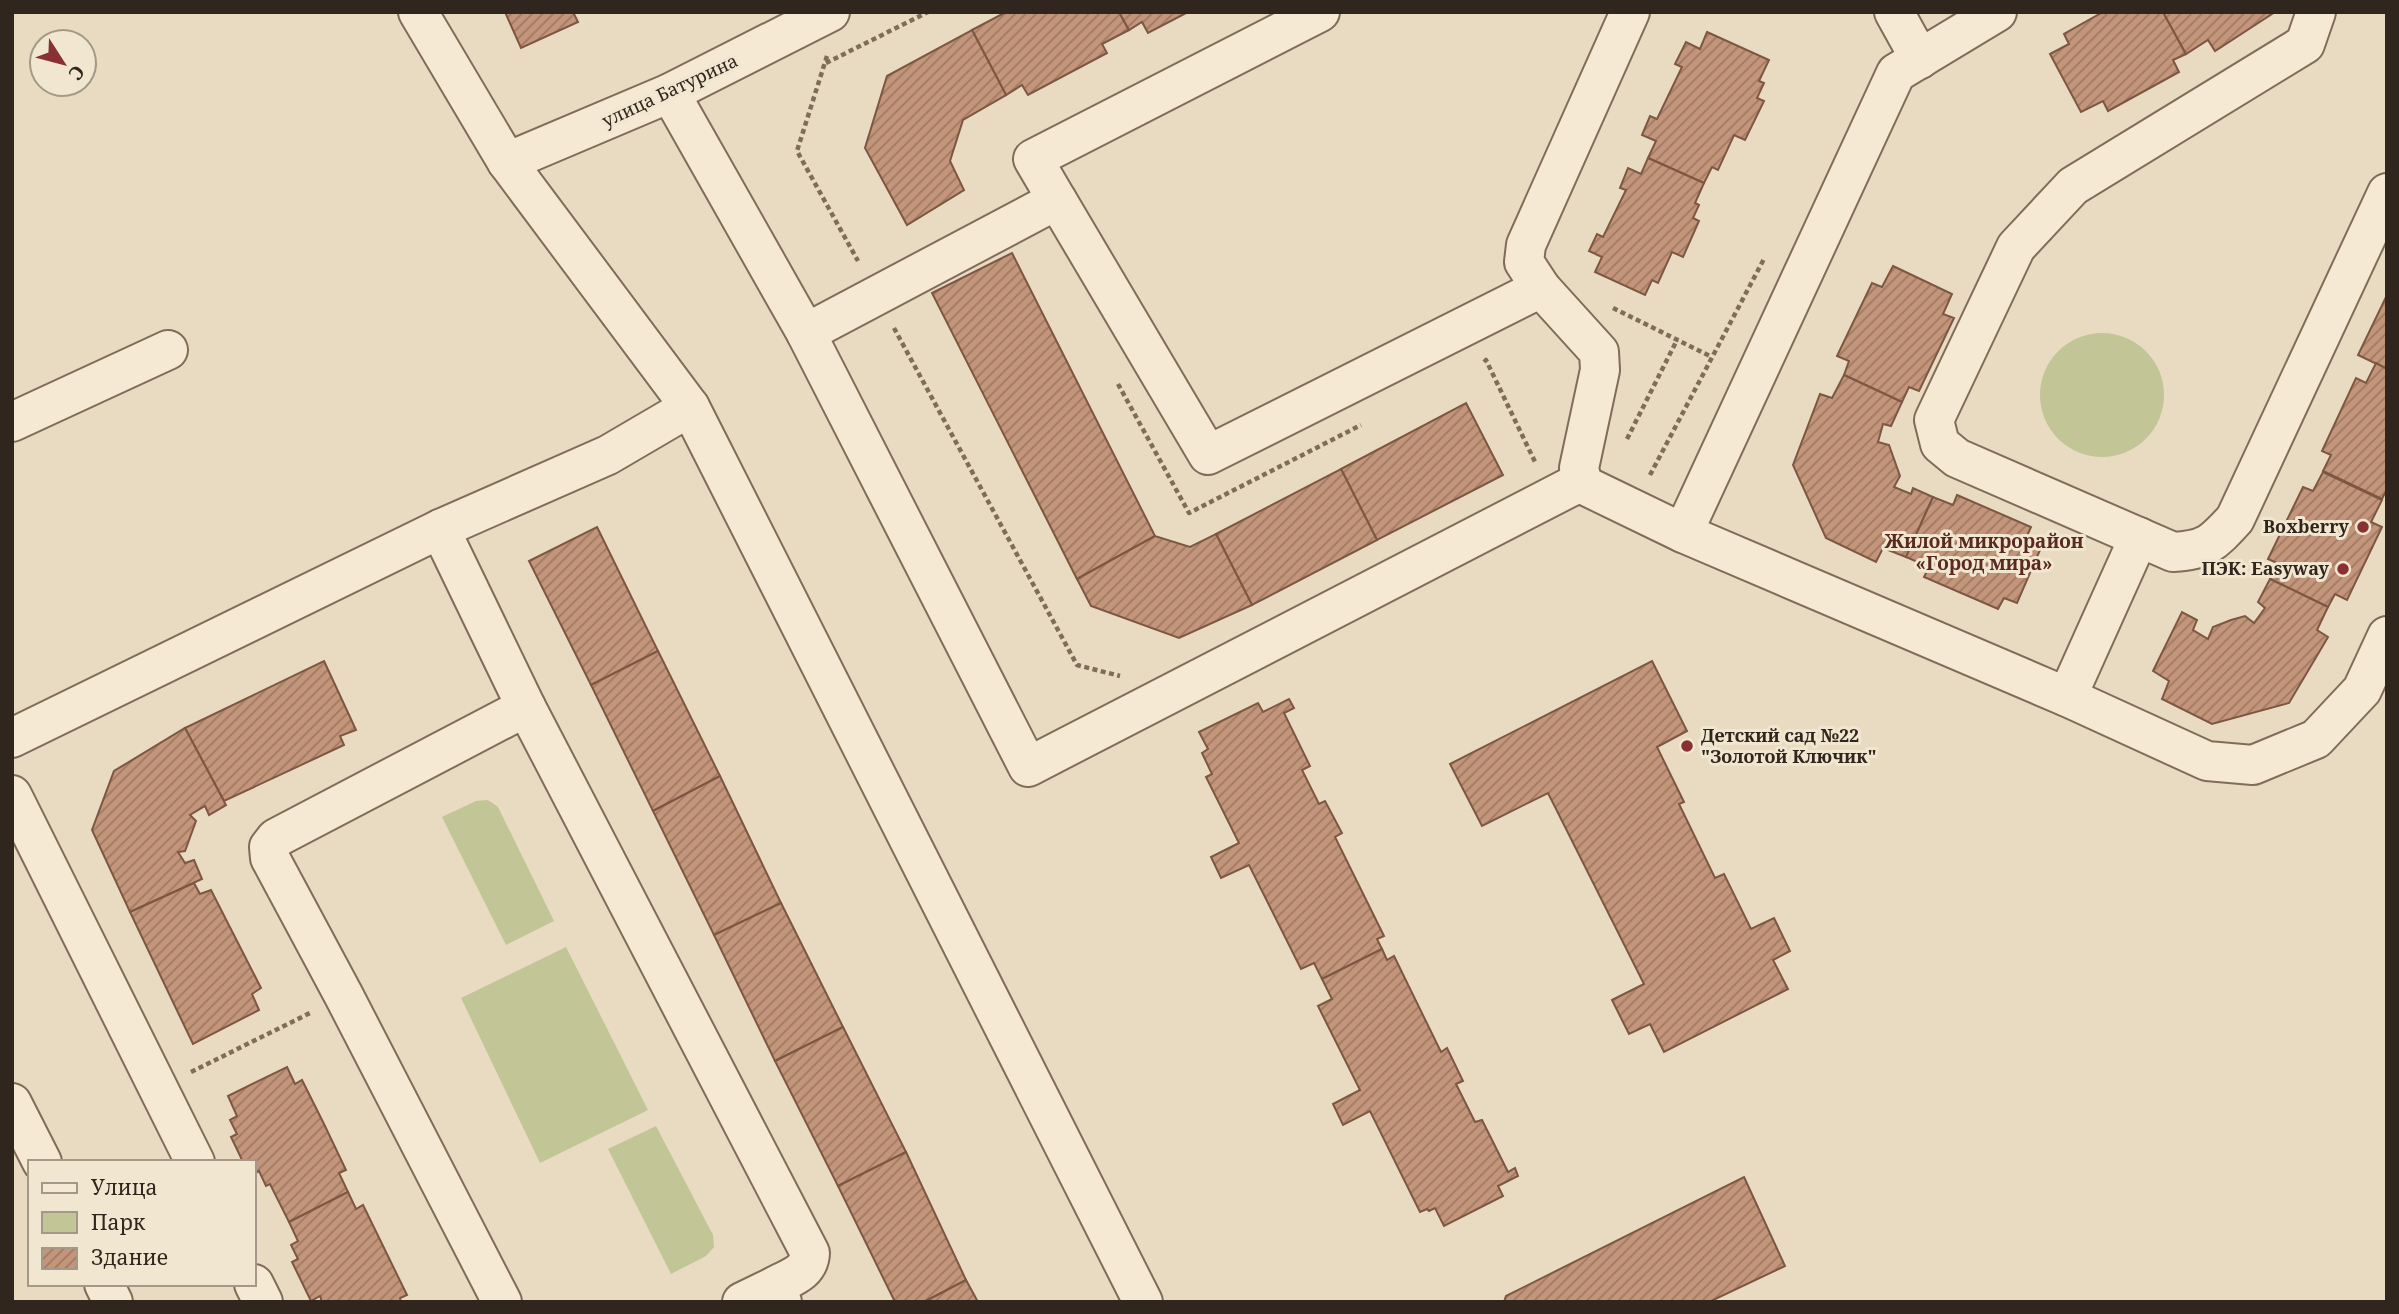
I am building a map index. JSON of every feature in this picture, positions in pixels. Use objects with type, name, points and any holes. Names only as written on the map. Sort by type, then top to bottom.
[{"type":"street","points":[[418,12],[507,162],[690,407],[1143,1302]]},
{"type":"street","name":"улица Батурина","points":[[507,162],[670,93],[830,12]]},
{"type":"street","points":[[1320,12],[1033,159],[1208,455],[1541,288]]},
{"type":"street","points":[[1567,488],[1579,468],[1600,370],[1599,352],[1541,288],[1524,262],[1525,245],[1630,12]]},
{"type":"street","points":[[1894,12],[1920,59]]},
{"type":"street","points":[[1683,533],[1896,73],[1997,12]]},
{"type":"street","points":[[2316,12],[2305,44],[2073,186],[2016,247],[1934,420],[1940,444],[1956,458],[2173,552],[2196,550],[2215,540],[2235,519],[2387,193]]},
{"type":"street","points":[[670,93],[806,333],[1028,767],[1567,488],[1588,487],[1683,533],[2067,697],[2207,761],[2253,765],[2316,739],[2362,690],[2387,636]]},
{"type":"street","points":[[806,333],[1056,200]]},
{"type":"street","points":[[12,422],[168,350]]},
{"type":"street","points":[[12,738],[440,529],[608,455],[690,407]]},
{"type":"street","points":[[440,529],[526,707],[810,1253],[810,1262],[805,1270],[766,1297]]},
{"type":"street","points":[[2067,697],[2139,537]]},
{"type":"street","points":[[502,1302],[270,858],[269,847],[276,838],[526,707]]},
{"type":"street","points":[[12,795],[194,1160]]},
{"type":"street","points":[[12,1103],[41,1160]]},
{"type":"street","points":[[105,1286],[113,1302]]},
{"type":"street","points":[[255,1286],[263,1302]]},
{"type":"path","points":[[825,63],[928,12]]},
{"type":"path","points":[[829,50],[797,151],[1077,665],[1177,691]]},
{"type":"path","points":[[1625,444],[1677,340]]},
{"type":"path","points":[[1474,367],[1486,360],[1567,488]]},
{"type":"path","points":[[1117,383],[1189,513],[1362,424]]},
{"type":"path","points":[[159,1088],[344,996]]},
{"type":"green space","points":[[2102,333],[2126,338],[2146,351],[2159,371],[2164,395],[2159,419],[2146,439],[2126,452],[2102,457],[2078,452],[2058,439],[2045,419],[2040,395],[2045,371],[2058,351],[2078,338]]},
{"type":"green space","points":[[488,800],[498,807],[554,921],[506,945],[442,817],[476,801]]},
{"type":"green space","points":[[566,947],[648,1110],[540,1163],[461,998]]},
{"type":"green space","points":[[656,1126],[713,1235],[714,1247],[706,1256],[671,1274],[608,1149]]},
{"type":"building","points":[[505,12],[573,12],[578,22],[521,48]]},
{"type":"building","points":[[1006,12],[1119,12],[1129,30],[1102,44],[1107,53],[1028,95],[1022,85],[1006,95],[972,30]]},
{"type":"building","points":[[1119,12],[1188,12],[1148,33],[1142,22],[1129,30]]},
{"type":"building","points":[[2103,12],[2163,12],[2186,54],[2173,60],[2179,72],[2108,111],[2103,101],[2081,112],[2050,54],[2069,44],[2064,34]]},
{"type":"building","points":[[2163,12],[2275,12],[2215,51],[2208,40],[2186,54]]},
{"type":"building","points":[[972,30],[1006,95],[963,120],[950,161],[964,190],[907,225],[865,148],[887,76]]},
{"type":"building","points":[[1707,32],[1769,60],[1759,81],[1764,83],[1757,98],[1764,101],[1745,140],[1734,135],[1718,170],[1712,167],[1704,183],[1648,158],[1656,141],[1642,135],[1650,116],[1657,119],[1682,67],[1675,64],[1686,42],[1700,49]]},
{"type":"building","points":[[1648,158],[1704,183],[1695,203],[1699,205],[1693,218],[1699,221],[1683,257],[1672,252],[1658,283],[1652,280],[1645,295],[1595,272],[1602,257],[1589,251],[1597,234],[1603,237],[1626,190],[1620,188],[1628,168],[1641,174]]},
{"type":"building","points":[[1012,253],[1155,536],[1077,579],[932,293]]},
{"type":"building","points":[[1893,266],[1952,294],[1943,314],[1954,318],[1919,391],[1909,387],[1902,402],[1844,375],[1849,361],[1837,356],[1872,283],[1882,287]]},
{"type":"building","points":[[2387,295],[2387,369],[2358,355]]},
{"type":"building","points":[[2376,363],[2387,369],[2387,489],[2382,499],[2323,471],[2331,455],[2322,451],[2356,378],[2366,383]]},
{"type":"building","points":[[1844,375],[1902,402],[1891,426],[1883,424],[1878,442],[1889,445],[1900,476],[1894,487],[1911,494],[1913,488],[1933,497],[1906,557],[1883,548],[1876,562],[1826,538],[1793,465],[1820,394],[1832,398]]},
{"type":"building","points":[[1466,403],[1503,475],[1377,540],[1341,469]]},
{"type":"building","points":[[1341,469],[1377,540],[1252,605],[1216,534]]},
{"type":"building","points":[[2323,472],[2382,500],[2371,522],[2382,527],[2347,600],[2335,594],[2328,607],[2270,579],[2277,563],[2268,559],[2303,487],[2313,491]]},
{"type":"building","points":[[1957,495],[2031,527],[2027,536],[2043,543],[2017,603],[2004,598],[1998,609],[1924,577],[1929,567],[1906,557],[1933,497],[1953,505]]},
{"type":"building","points":[[597,527],[658,651],[591,685],[529,561]]},
{"type":"building","points":[[1216,534],[1252,605],[1179,638],[1091,606],[1077,579],[1155,536],[1190,547]]},
{"type":"building","points":[[2270,579],[2328,607],[2317,630],[2328,637],[2289,703],[2212,724],[2162,699],[2169,681],[2153,671],[2182,612],[2197,620],[2193,630],[2208,639],[2213,627],[2231,620],[2245,616],[2254,623],[2265,608],[2258,602]]},
{"type":"building","points":[[658,651],[720,776],[653,811],[591,685]]},
{"type":"building","points":[[324,661],[356,730],[340,736],[344,745],[224,801],[185,728]]},
{"type":"building","points":[[1652,661],[1687,731],[1657,747],[1684,802],[1679,804],[1715,878],[1724,874],[1751,929],[1774,918],[1790,951],[1773,960],[1788,989],[1664,1052],[1650,1024],[1629,1034],[1612,1000],[1644,984],[1548,793],[1482,826],[1450,764]]},
{"type":"building","points":[[1289,699],[1294,708],[1284,713],[1310,766],[1302,770],[1319,804],[1325,801],[1342,833],[1335,837],[1384,936],[1377,939],[1382,949],[1322,979],[1314,963],[1301,969],[1249,865],[1221,878],[1211,857],[1239,843],[1206,777],[1212,774],[1202,753],[1208,749],[1199,732],[1258,703],[1263,712]]},
{"type":"building","points":[[185,728],[226,805],[209,815],[205,806],[190,815],[196,821],[185,851],[178,852],[185,863],[194,860],[202,879],[130,912],[92,830],[114,771]]},
{"type":"building","points":[[720,776],[781,903],[714,935],[653,811]]},
{"type":"building","points":[[194,883],[200,894],[211,890],[261,988],[252,994],[259,1010],[193,1044],[130,912]]},
{"type":"building","points":[[781,903],[843,1027],[775,1061],[714,935]]},
{"type":"building","points":[[1382,949],[1387,960],[1394,956],[1441,1052],[1447,1048],[1463,1081],[1456,1084],[1475,1122],[1482,1120],[1508,1172],[1515,1168],[1518,1176],[1498,1186],[1503,1196],[1444,1226],[1435,1208],[1420,1212],[1370,1111],[1343,1125],[1333,1104],[1360,1090],[1318,1006],[1332,999],[1322,979]]},
{"type":"building","points":[[843,1027],[906,1152],[838,1186],[775,1061]]},
{"type":"building","points":[[287,1067],[295,1084],[302,1080],[324,1124],[346,1170],[339,1173],[348,1192],[289,1222],[270,1184],[266,1186],[259,1171],[256,1173],[256,1160],[242,1160],[231,1137],[237,1134],[230,1120],[237,1116],[228,1096]]},
{"type":"building","points":[[906,1152],[966,1280],[924,1302],[895,1302],[838,1186]]},
{"type":"building","points":[[1744,1177],[1785,1266],[1709,1302],[1504,1302],[1506,1296]]},
{"type":"building","points":[[348,1192],[356,1209],[363,1205],[407,1295],[400,1298],[401,1302],[322,1302],[320,1296],[311,1301],[292,1262],[298,1259],[291,1245],[298,1241],[289,1222]]},
{"type":"building","points":[[966,1280],[978,1302],[924,1302]]},
{"type":"place","name":"Boxberry","points":[[2363,527]]},
{"type":"place","name":"ПЭК: Easyway","points":[[2343,569]]},
{"type":"place","name":"Детский сад №22 \"Золотой Ключик\"","points":[[1687,746]]},
{"type":"district","name":"Жилой микрорайон «Город мира»","points":[[1984,552]]}]
